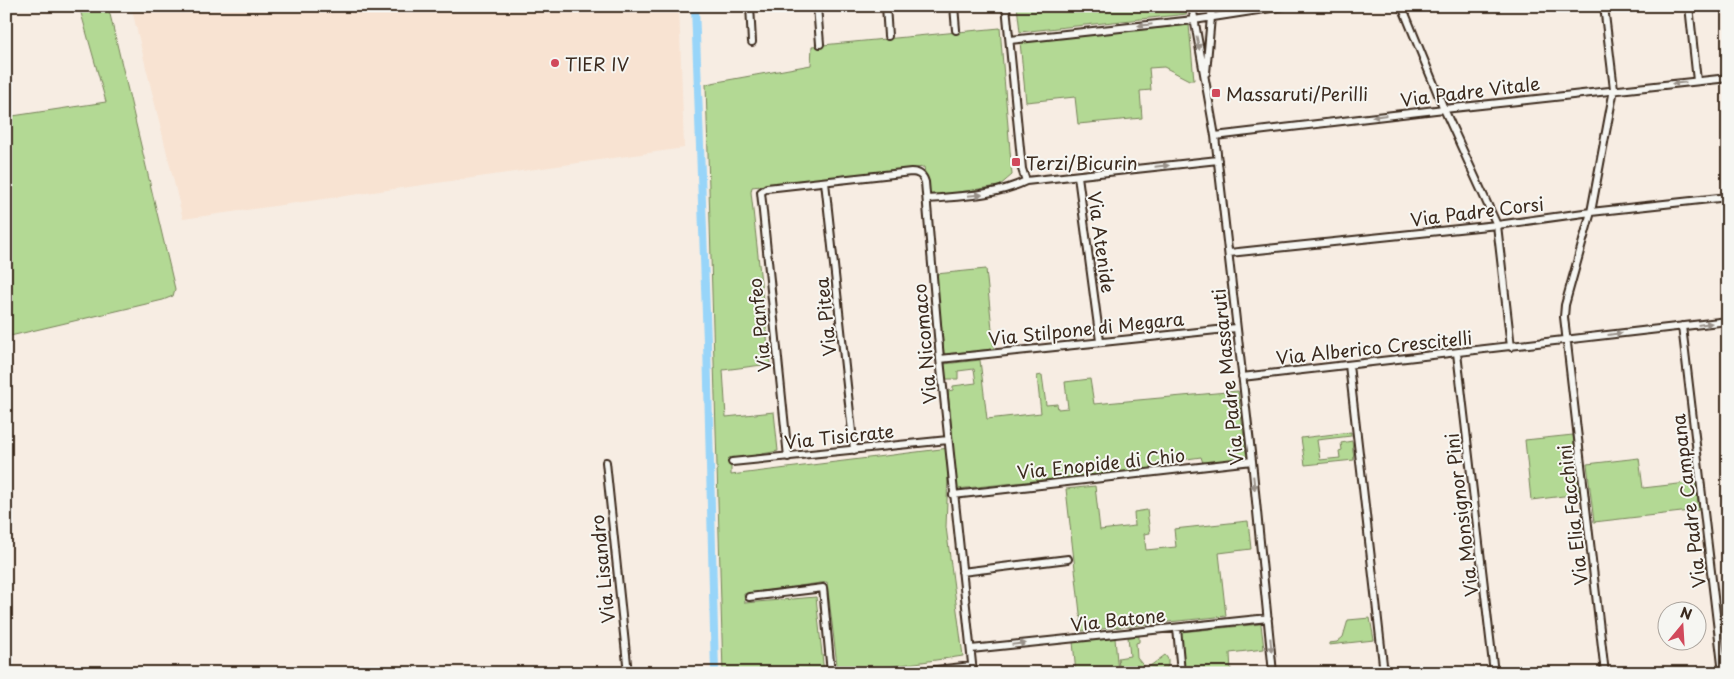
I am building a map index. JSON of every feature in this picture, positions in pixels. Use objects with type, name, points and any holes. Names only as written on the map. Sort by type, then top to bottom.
[{"type":"street","points":[[750,6],[752,42]]},
{"type":"street","points":[[818,6],[820,44]]},
{"type":"street","points":[[886,6],[888,36]]},
{"type":"street","points":[[954,6],[956,30]]},
{"type":"street","points":[[1006,6],[1022,169],[1026,181]]},
{"type":"street","name":"Via Padre Massaruti","points":[[1192,6],[1206,79],[1222,192],[1273,673]]},
{"type":"street","name":"Via Padre Massaruti","points":[[1206,79],[1212,6]]},
{"type":"street","points":[[1010,40],[1194,20],[1284,6]]},
{"type":"street","points":[[1402,6],[1444,108],[1496,225],[1511,347]]},
{"type":"street","points":[[1591,212],[1614,89],[1604,6]]},
{"type":"street","points":[[1689,6],[1698,81]]},
{"type":"street","name":"Via Padre Vitale","points":[[1215,136],[1444,108],[1728,78]]},
{"type":"street","points":[[926,200],[995,192],[1012,188],[1026,181],[1218,160]]},
{"type":"street","name":"Via Nicomaco","points":[[761,190],[915,172],[922,176],[924,180],[953,495],[973,670]]},
{"type":"street","name":"Via Atenide","points":[[1078,176],[1100,342]]},
{"type":"street","name":"Via Pitea","points":[[825,182],[854,450]]},
{"type":"street","name":"Via Panfeo","points":[[761,190],[760,197],[788,456]]},
{"type":"street","name":"Via Padre Corsi","points":[[1228,253],[1496,225],[1728,196]]},
{"type":"street","name":"Via Elia Facchini","points":[[1591,212],[1565,305],[1564,320],[1605,673]]},
{"type":"street","points":[[1566,340],[1728,321]]},
{"type":"street","name":"Via Padre Campana","points":[[1682,326],[1723,673]]},
{"type":"street","name":"Via Stilpone di Megara","points":[[940,359],[1236,328]]},
{"type":"street","name":"Via Alberico Crescitelli","points":[[1242,377],[1566,340]]},
{"type":"street","name":"Via Monsignor Pini","points":[[1457,353],[1494,673]]},
{"type":"street","points":[[1349,366],[1384,673]]},
{"type":"street","name":"Via Tisicrate","points":[[732,462],[948,440]]},
{"type":"street","name":"Via Enopide di Chio","points":[[953,495],[1252,461]]},
{"type":"street","name":"Via Lisandro","points":[[606,462],[628,673]]},
{"type":"street","points":[[962,572],[1068,559]]},
{"type":"street","points":[[749,597],[823,588],[831,673]]},
{"type":"street","name":"Via Batone","points":[[971,650],[1268,618]]},
{"type":"street","points":[[1176,628],[1181,673]]},
{"type":"street","points":[[909,673],[973,670]]},
{"type":"shaded area","points":[[131,6],[679,6],[684,148],[183,219]]},
{"type":"green space","points":[[79,6],[108,6],[175,289],[173,296],[163,300],[6,337],[6,117],[106,102]]},
{"type":"green space","points":[[1017,6],[1186,6],[1187,14],[1020,32]]},
{"type":"green space","points":[[1189,25],[1194,80],[1189,80],[1164,67],[1149,68],[1151,90],[1140,91],[1142,118],[1078,124],[1075,97],[1026,102],[1020,42]]},
{"type":"green space","points":[[1000,28],[1012,175],[999,186],[933,196],[928,194],[924,167],[752,187],[751,192],[770,364],[723,370],[726,417],[774,412],[778,451],[731,460],[731,475],[949,448],[946,527],[963,656],[838,673],[827,582],[744,594],[745,603],[816,597],[824,673],[723,673],[706,84],[811,65],[812,46]]},
{"type":"green space","points":[[986,269],[994,349],[944,354],[936,274]]},
{"type":"green space","points":[[980,360],[987,419],[1041,413],[1037,376],[1042,375],[1046,405],[1057,404],[1058,409],[1068,408],[1065,382],[1090,379],[1094,404],[1238,391],[1247,459],[1203,463],[1201,457],[1152,464],[1150,469],[957,489],[948,391],[953,390],[953,386],[976,383],[974,369],[958,371],[958,379],[946,379],[944,364]]},
{"type":"green space","points":[[1351,432],[1351,436],[1317,440],[1320,460],[1340,458],[1341,443],[1352,441],[1354,460],[1305,465],[1301,438]]},
{"type":"green space","points":[[1573,435],[1580,494],[1531,500],[1525,440]]},
{"type":"green space","points":[[1639,458],[1643,488],[1696,482],[1699,510],[1594,522],[1587,464]]},
{"type":"green space","points":[[1095,486],[1100,530],[1135,526],[1134,512],[1147,510],[1150,533],[1144,534],[1146,550],[1176,547],[1174,529],[1248,521],[1251,549],[1219,553],[1226,616],[1082,631],[1066,489]]},
{"type":"green space","points":[[1370,618],[1374,640],[1329,645],[1329,643],[1337,642],[1343,637],[1348,620]]},
{"type":"green space","points":[[1261,624],[1264,649],[1230,653],[1231,673],[1185,673],[1181,632]]},
{"type":"green space","points":[[1139,636],[1139,642],[1136,643],[1137,658],[1146,669],[1165,655],[1168,659],[1166,669],[1125,673],[1124,667],[1119,667],[1118,658],[1130,656],[1128,637]]},
{"type":"green space","points":[[1115,638],[1118,673],[1076,673],[1073,642]]},
{"type":"waterway","points":[[695,6],[707,342],[715,673]]},
{"type":"place","name":"TIER IV","points":[[555,63]]},
{"type":"place","name":"Massaruti/Perilli","points":[[1216,93]]},
{"type":"place","name":"Terzi/Bicurin","points":[[1016,162]]}]
